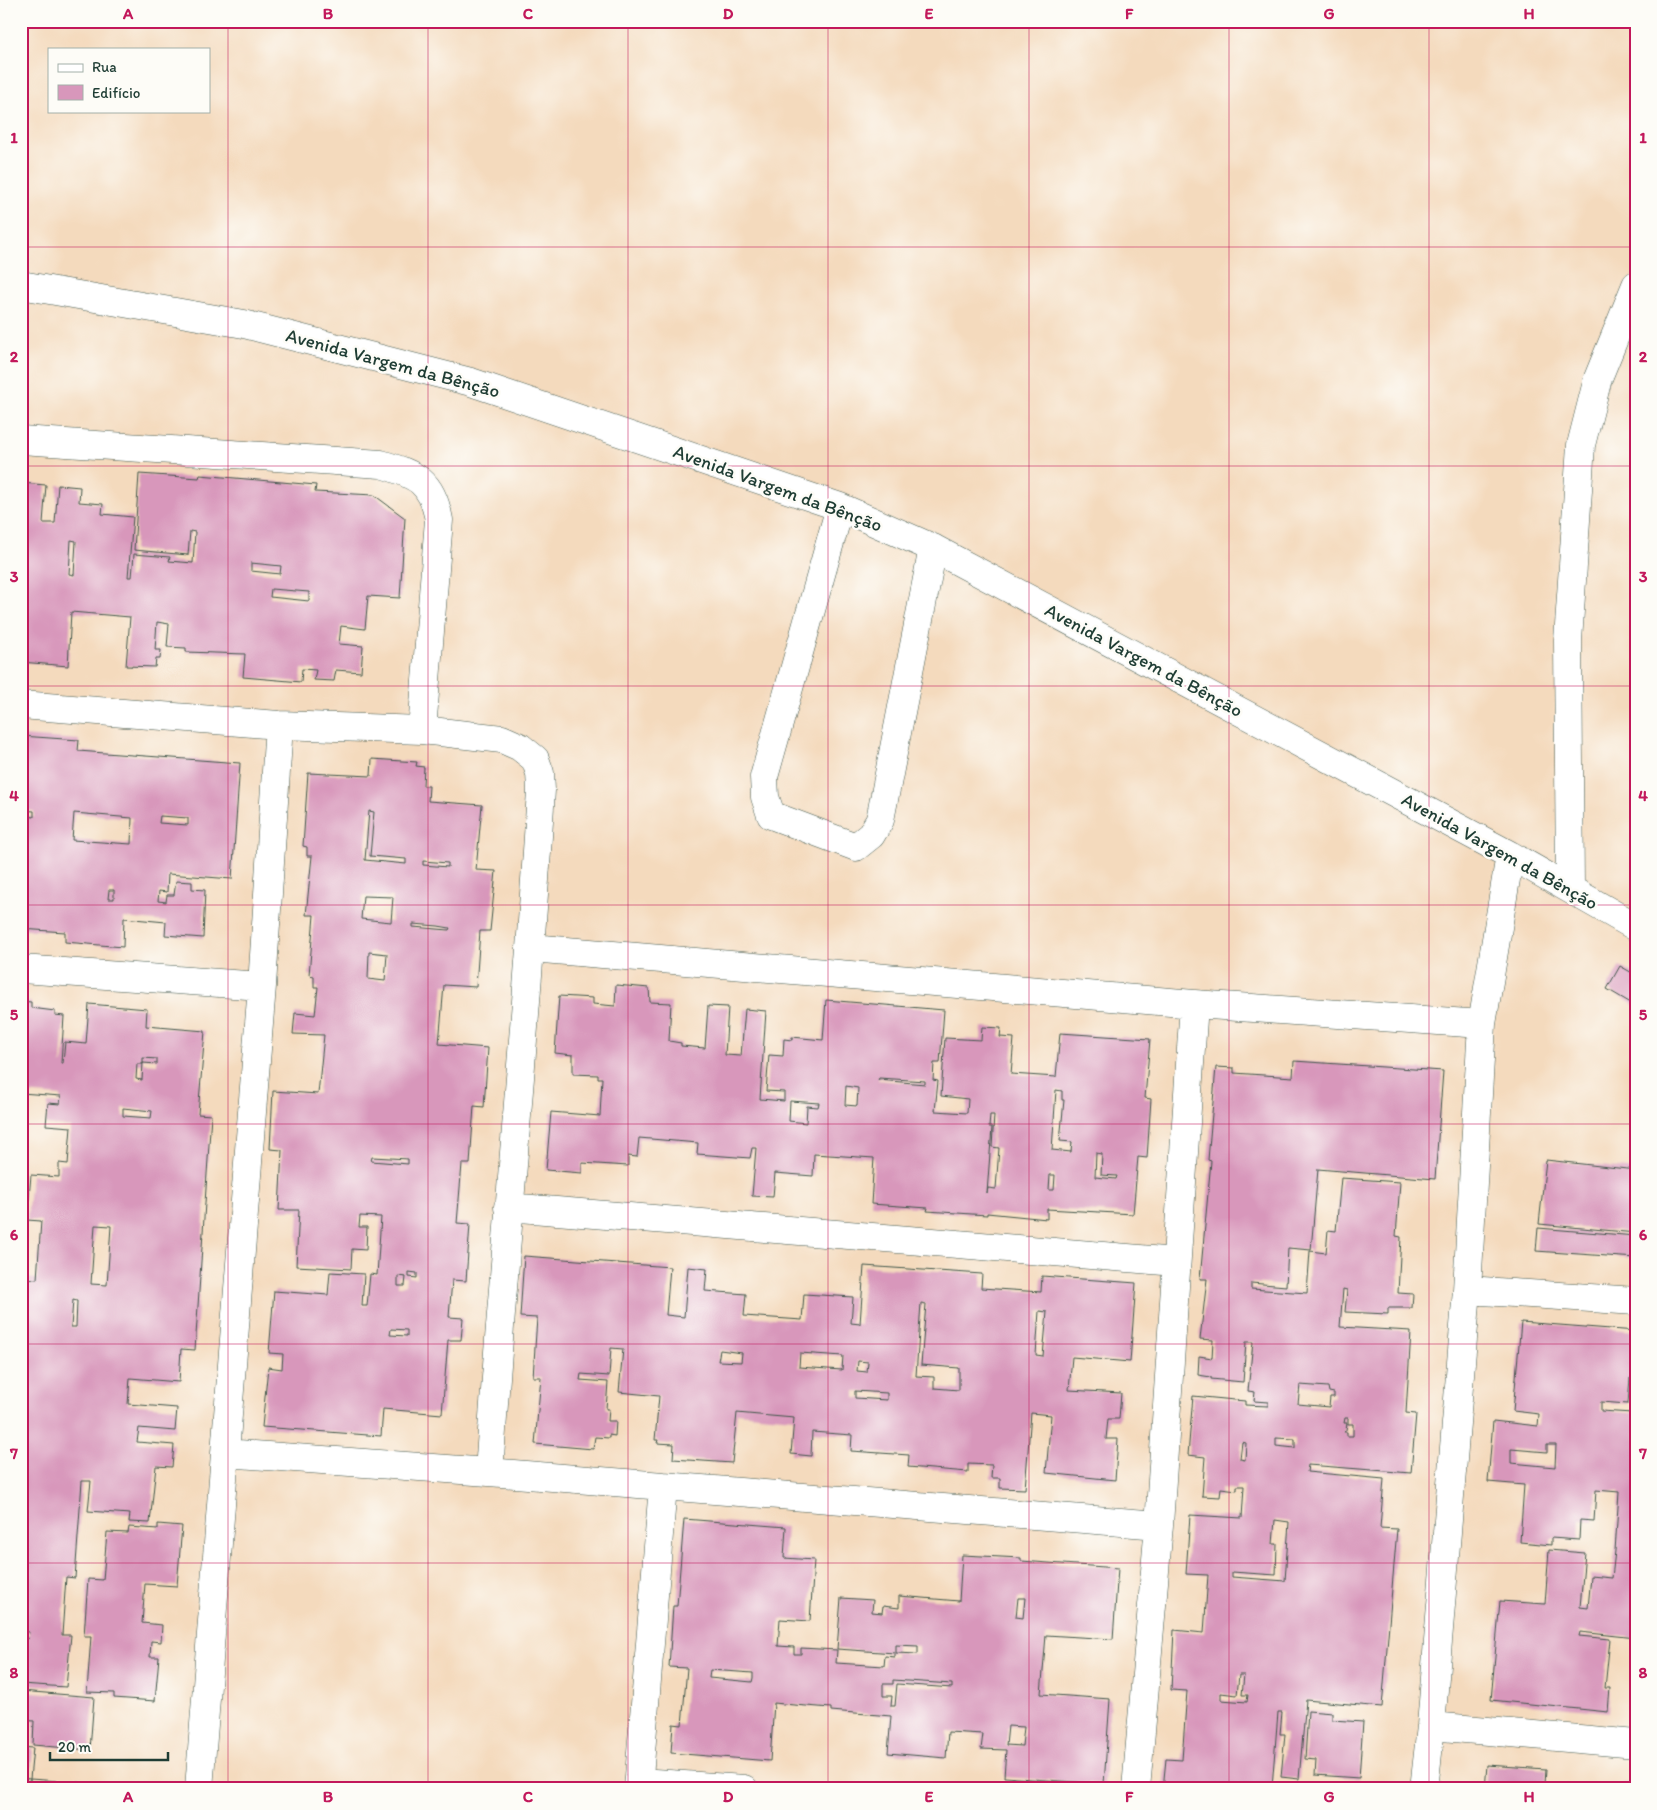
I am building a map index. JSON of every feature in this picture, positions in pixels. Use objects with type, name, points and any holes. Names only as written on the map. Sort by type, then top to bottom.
[{"type":"street","name":"Avenida Vargem da Bênção","points":[[21,285],[244,324],[471,382],[840,507],[933,548],[1510,855],[1636,927]]},
{"type":"street","points":[[1570,888],[1568,641],[1581,445],[1598,378],[1636,285]]},
{"type":"street","points":[[21,440],[381,464],[407,472],[425,484],[436,501],[439,520],[422,730]]},
{"type":"street","points":[[840,507],[764,777],[764,796],[771,815],[856,847],[870,835],[880,820],[933,548]]},
{"type":"street","points":[[21,705],[279,726],[422,730],[502,739],[520,747],[535,759],[540,773],[541,790],[531,948],[508,1207],[489,1472]]},
{"type":"street","points":[[199,1789],[262,986],[279,726]]},
{"type":"street","points":[[1424,1789],[1431,1726],[1467,1290],[1482,1024],[1510,855]]},
{"type":"street","points":[[531,948],[1194,1004],[1482,1024]]},
{"type":"street","points":[[21,969],[262,986]]},
{"type":"street","points":[[1136,1789],[1159,1525],[1194,1004]]},
{"type":"street","points":[[508,1207],[1176,1262]]},
{"type":"street","points":[[1467,1290],[1636,1301]]},
{"type":"street","points":[[225,1453],[1159,1525]]},
{"type":"street","points":[[663,1486],[638,1785],[744,1789]]},
{"type":"street","points":[[1431,1726],[1636,1744]]},
{"type":"building","points":[[139,474],[199,478],[200,475],[316,485],[315,492],[374,495],[405,518],[400,598],[368,596],[365,629],[341,626],[339,644],[363,646],[361,672],[336,670],[334,681],[314,680],[316,670],[302,669],[301,682],[243,677],[245,654],[186,652],[186,648],[167,647],[169,624],[157,622],[155,650],[161,650],[160,659],[156,659],[155,667],[126,666],[130,617],[71,612],[68,666],[21,662],[21,483],[46,485],[43,523],[55,523],[58,485],[80,487],[79,502],[103,504],[102,514],[133,517],[128,577],[132,577],[134,554],[170,557],[169,561],[193,563],[195,532],[190,531],[188,555],[134,550]],"holes":[[[71,540],[76,541],[74,575],[69,574]],[[251,563],[281,566],[280,574],[251,571]],[[271,589],[309,592],[309,601],[270,597]]]},
{"type":"building","points":[[21,736],[79,740],[78,751],[240,763],[232,879],[168,874],[167,892],[159,891],[158,901],[166,902],[167,895],[174,895],[176,881],[192,882],[192,889],[205,890],[203,938],[165,935],[166,922],[124,918],[123,947],[65,942],[65,932],[21,929],[21,815],[34,817],[34,811],[21,810]],"holes":[[[74,813],[132,818],[131,844],[72,840]],[[160,816],[188,818],[188,825],[159,823]],[[109,890],[114,890],[114,899],[108,899]]]},
{"type":"building","points":[[372,759],[417,762],[416,766],[424,767],[423,786],[429,786],[428,801],[482,805],[476,870],[496,871],[490,931],[480,931],[476,987],[444,985],[439,1044],[488,1048],[484,1107],[474,1106],[470,1164],[462,1164],[457,1223],[470,1224],[466,1281],[452,1280],[449,1317],[463,1318],[461,1340],[448,1340],[442,1414],[383,1409],[381,1436],[262,1427],[268,1367],[282,1369],[283,1354],[269,1353],[274,1291],[328,1295],[330,1272],[364,1274],[362,1306],[367,1306],[370,1274],[377,1275],[381,1217],[360,1216],[359,1227],[367,1227],[366,1250],[352,1249],[351,1269],[296,1266],[299,1210],[279,1210],[282,1150],[270,1149],[273,1091],[318,1094],[324,1035],[293,1034],[295,1013],[315,1015],[318,987],[314,987],[314,976],[309,975],[314,915],[306,915],[312,856],[307,856],[307,847],[303,846],[308,773],[371,776]],"holes":[[[369,811],[374,812],[370,856],[406,859],[406,864],[365,860]],[[423,861],[448,863],[448,867],[423,865]],[[363,896],[393,897],[391,922],[361,919]],[[413,924],[450,928],[449,930],[413,927]],[[369,952],[387,954],[385,981],[368,979]],[[372,1157],[408,1159],[408,1164],[371,1161]],[[409,1272],[417,1273],[417,1278],[409,1277]],[[398,1276],[406,1277],[405,1286],[398,1286]],[[391,1329],[407,1330],[407,1336],[390,1335]]]},
{"type":"building","points":[[1620,966],[1636,975],[1636,1006],[1607,989]]},
{"type":"building","points":[[616,985],[649,988],[650,1002],[671,1003],[669,1041],[681,1043],[681,1046],[705,1048],[708,1006],[728,1007],[725,1055],[741,1056],[745,1009],[766,1011],[760,1099],[784,1101],[784,1092],[766,1091],[769,1055],[783,1056],[784,1039],[792,1040],[792,1037],[823,1040],[826,1000],[944,1010],[940,1063],[934,1063],[933,1080],[938,1081],[935,1111],[967,1113],[968,1099],[941,1096],[945,1038],[981,1040],[982,1027],[1001,1028],[1000,1037],[1014,1038],[1011,1074],[1056,1077],[1060,1033],[1150,1039],[1145,1098],[1151,1099],[1147,1158],[1138,1157],[1133,1214],[1047,1209],[1047,1219],[987,1213],[987,1215],[927,1211],[928,1208],[871,1204],[874,1158],[814,1154],[813,1176],[775,1173],[773,1197],[752,1196],[756,1148],[752,1148],[750,1158],[697,1154],[698,1143],[639,1138],[637,1157],[628,1156],[628,1166],[582,1163],[582,1173],[546,1170],[551,1112],[600,1116],[602,1078],[598,1078],[598,1075],[573,1074],[573,1055],[555,1053],[559,996],[593,998],[593,1004],[615,1006]],"holes":[[[879,1078],[925,1081],[925,1084],[878,1080]],[[846,1086],[858,1088],[857,1106],[845,1105]],[[1056,1090],[1062,1091],[1062,1100],[1064,1100],[1060,1141],[1072,1142],[1071,1152],[1052,1150]],[[790,1101],[819,1103],[818,1107],[807,1106],[806,1123],[789,1121]],[[990,1115],[994,1115],[992,1147],[999,1148],[996,1189],[988,1188],[987,1193],[992,1127],[989,1127]],[[1096,1153],[1102,1154],[1101,1175],[1117,1176],[1116,1179],[1095,1177]],[[1050,1175],[1055,1175],[1054,1190],[1049,1190]]]},
{"type":"building","points":[[21,1001],[31,1002],[31,1008],[55,1011],[55,1015],[64,1016],[61,1063],[63,1063],[65,1042],[86,1044],[89,1004],[147,1009],[146,1026],[205,1031],[198,1114],[211,1115],[195,1350],[181,1349],[179,1382],[130,1378],[128,1404],[177,1408],[175,1431],[139,1428],[137,1442],[174,1445],[172,1467],[156,1466],[150,1523],[129,1522],[130,1514],[88,1511],[91,1481],[82,1481],[75,1578],[66,1577],[62,1635],[71,1635],[66,1687],[21,1684],[21,1638],[28,1639],[29,1632],[21,1631],[21,1278],[37,1279],[41,1221],[27,1220],[31,1175],[59,1177],[59,1163],[68,1164],[71,1127],[46,1125],[48,1103],[60,1104],[61,1096],[21,1093]],"holes":[[[143,1058],[157,1059],[157,1064],[143,1063]],[[137,1064],[143,1064],[142,1080],[136,1079]],[[123,1108],[152,1111],[151,1118],[123,1116]],[[95,1225],[111,1226],[107,1285],[91,1284]],[[73,1300],[77,1301],[76,1327],[71,1327]]]},
{"type":"building","points":[[1294,1061],[1443,1071],[1435,1179],[1318,1169],[1311,1250],[1288,1248],[1286,1286],[1251,1283],[1251,1289],[1307,1293],[1310,1251],[1326,1253],[1328,1230],[1336,1231],[1341,1178],[1400,1182],[1396,1236],[1401,1237],[1398,1293],[1413,1294],[1412,1308],[1388,1308],[1388,1314],[1345,1312],[1347,1290],[1343,1289],[1340,1327],[1411,1331],[1406,1413],[1416,1414],[1411,1473],[1308,1465],[1307,1472],[1384,1479],[1380,1528],[1397,1529],[1382,1707],[1306,1700],[1299,1779],[1281,1777],[1285,1734],[1280,1734],[1282,1712],[1278,1712],[1272,1787],[1239,1784],[1238,1789],[1163,1789],[1166,1759],[1182,1760],[1187,1691],[1171,1690],[1174,1630],[1204,1633],[1208,1575],[1186,1574],[1190,1515],[1242,1518],[1244,1486],[1237,1486],[1237,1490],[1221,1488],[1220,1497],[1202,1496],[1205,1457],[1188,1455],[1193,1396],[1245,1401],[1245,1405],[1268,1406],[1268,1402],[1254,1401],[1255,1392],[1248,1391],[1253,1342],[1246,1342],[1243,1382],[1211,1379],[1211,1377],[1198,1375],[1199,1356],[1212,1358],[1213,1340],[1200,1339],[1207,1279],[1200,1279],[1211,1161],[1208,1160],[1216,1067],[1234,1068],[1234,1073],[1293,1077]],"holes":[[[1300,1385],[1328,1387],[1329,1392],[1334,1393],[1334,1397],[1330,1397],[1329,1407],[1298,1404]],[[1345,1418],[1348,1418],[1348,1424],[1353,1424],[1353,1436],[1347,1436],[1347,1432],[1344,1432],[1347,1423],[1344,1423]],[[1276,1438],[1295,1439],[1295,1448],[1276,1446]],[[1242,1442],[1246,1443],[1245,1460],[1240,1459]],[[1275,1520],[1289,1522],[1285,1581],[1232,1577],[1232,1572],[1276,1575],[1277,1544],[1273,1544]],[[1239,1675],[1244,1675],[1242,1695],[1248,1695],[1247,1702],[1221,1700],[1221,1693],[1237,1695]]]},
{"type":"building","points":[[1546,1160],[1636,1170],[1636,1233],[1539,1224]]},
{"type":"building","points":[[1538,1228],[1636,1236],[1636,1258],[1536,1251]]},
{"type":"building","points":[[524,1256],[670,1267],[666,1315],[684,1317],[688,1267],[707,1269],[705,1291],[746,1294],[744,1316],[802,1320],[804,1294],[853,1297],[851,1323],[860,1324],[864,1266],[982,1274],[981,1288],[1041,1292],[1042,1276],[1136,1283],[1130,1362],[1072,1357],[1069,1390],[1121,1393],[1119,1419],[1108,1419],[1106,1439],[1118,1439],[1115,1480],[1046,1473],[1051,1415],[1031,1413],[1025,1489],[1000,1488],[1000,1478],[991,1478],[992,1465],[968,1464],[968,1472],[908,1467],[909,1455],[851,1451],[852,1435],[812,1432],[811,1456],[791,1454],[794,1418],[737,1413],[732,1463],[673,1459],[674,1444],[657,1443],[658,1440],[655,1440],[659,1396],[619,1392],[623,1349],[611,1348],[609,1376],[581,1374],[580,1380],[608,1382],[606,1409],[609,1409],[608,1421],[616,1421],[615,1436],[609,1435],[609,1438],[595,1437],[593,1449],[535,1444],[541,1377],[533,1377],[537,1318],[520,1317]],"holes":[[[921,1303],[926,1304],[921,1365],[959,1368],[959,1390],[934,1388],[934,1377],[916,1376]],[[1039,1311],[1047,1312],[1043,1356],[1036,1355]],[[720,1350],[742,1353],[741,1362],[718,1361]],[[800,1353],[843,1356],[842,1370],[799,1367]],[[858,1361],[868,1362],[867,1372],[857,1371]],[[855,1391],[887,1393],[887,1400],[855,1398]]]},
{"type":"building","points":[[1521,1322],[1636,1331],[1636,1379],[1630,1378],[1628,1404],[1601,1402],[1601,1411],[1632,1413],[1636,1389],[1636,1638],[1580,1632],[1579,1636],[1610,1639],[1605,1688],[1610,1688],[1608,1712],[1491,1700],[1500,1601],[1545,1604],[1549,1550],[1585,1553],[1580,1607],[1588,1608],[1591,1576],[1612,1578],[1615,1551],[1619,1492],[1596,1490],[1594,1521],[1580,1520],[1579,1540],[1551,1538],[1551,1545],[1520,1542],[1524,1485],[1488,1482],[1493,1421],[1538,1426],[1539,1414],[1513,1411]],"holes":[[[1547,1445],[1556,1445],[1555,1467],[1511,1463],[1511,1449],[1547,1452]]]},
{"type":"building","points":[[684,1519],[786,1527],[784,1558],[814,1560],[810,1621],[780,1619],[778,1646],[794,1647],[794,1654],[801,1654],[801,1648],[837,1650],[836,1663],[884,1666],[885,1656],[895,1657],[895,1653],[837,1649],[841,1598],[873,1600],[872,1612],[882,1613],[883,1606],[899,1608],[899,1596],[959,1601],[962,1555],[1021,1558],[1021,1561],[1118,1568],[1113,1639],[1046,1635],[1041,1694],[1110,1699],[1104,1784],[1004,1777],[1006,1750],[981,1749],[983,1734],[948,1732],[946,1758],[888,1753],[891,1716],[831,1711],[831,1708],[774,1703],[770,1761],[671,1753],[673,1724],[682,1725],[687,1668],[669,1667],[673,1606],[677,1606]],"holes":[[[1018,1598],[1025,1598],[1023,1618],[1016,1617]],[[896,1645],[918,1646],[918,1654],[896,1653]],[[710,1670],[753,1673],[752,1682],[709,1678]],[[893,1680],[952,1684],[952,1688],[897,1684],[895,1706],[891,1706],[892,1696],[883,1696],[883,1684],[893,1684]],[[1008,1726],[1024,1727],[1022,1746],[1006,1745]]]},
{"type":"building","points":[[158,1524],[182,1526],[177,1586],[145,1584],[142,1623],[162,1625],[161,1642],[151,1641],[150,1657],[159,1657],[155,1701],[114,1698],[114,1693],[87,1692],[91,1636],[84,1636],[88,1579],[103,1580],[107,1532],[128,1533],[129,1527],[158,1529]]},
{"type":"building","points":[[21,1691],[94,1697],[90,1750],[33,1745],[34,1721],[21,1720]]},
{"type":"building","points":[[1308,1711],[1332,1713],[1332,1720],[1363,1722],[1359,1778],[1315,1775],[1316,1760],[1305,1759]]},
{"type":"building","points":[[21,1747],[33,1748],[30,1779],[21,1778]]},
{"type":"building","points":[[1487,1765],[1546,1769],[1545,1784],[1567,1786],[1567,1789],[1485,1789]]},
{"type":"building","points":[[30,1779],[88,1783],[88,1789],[29,1789]]},
{"type":"building","points":[[1621,1784],[1636,1785],[1636,1789],[1620,1789]]}]
